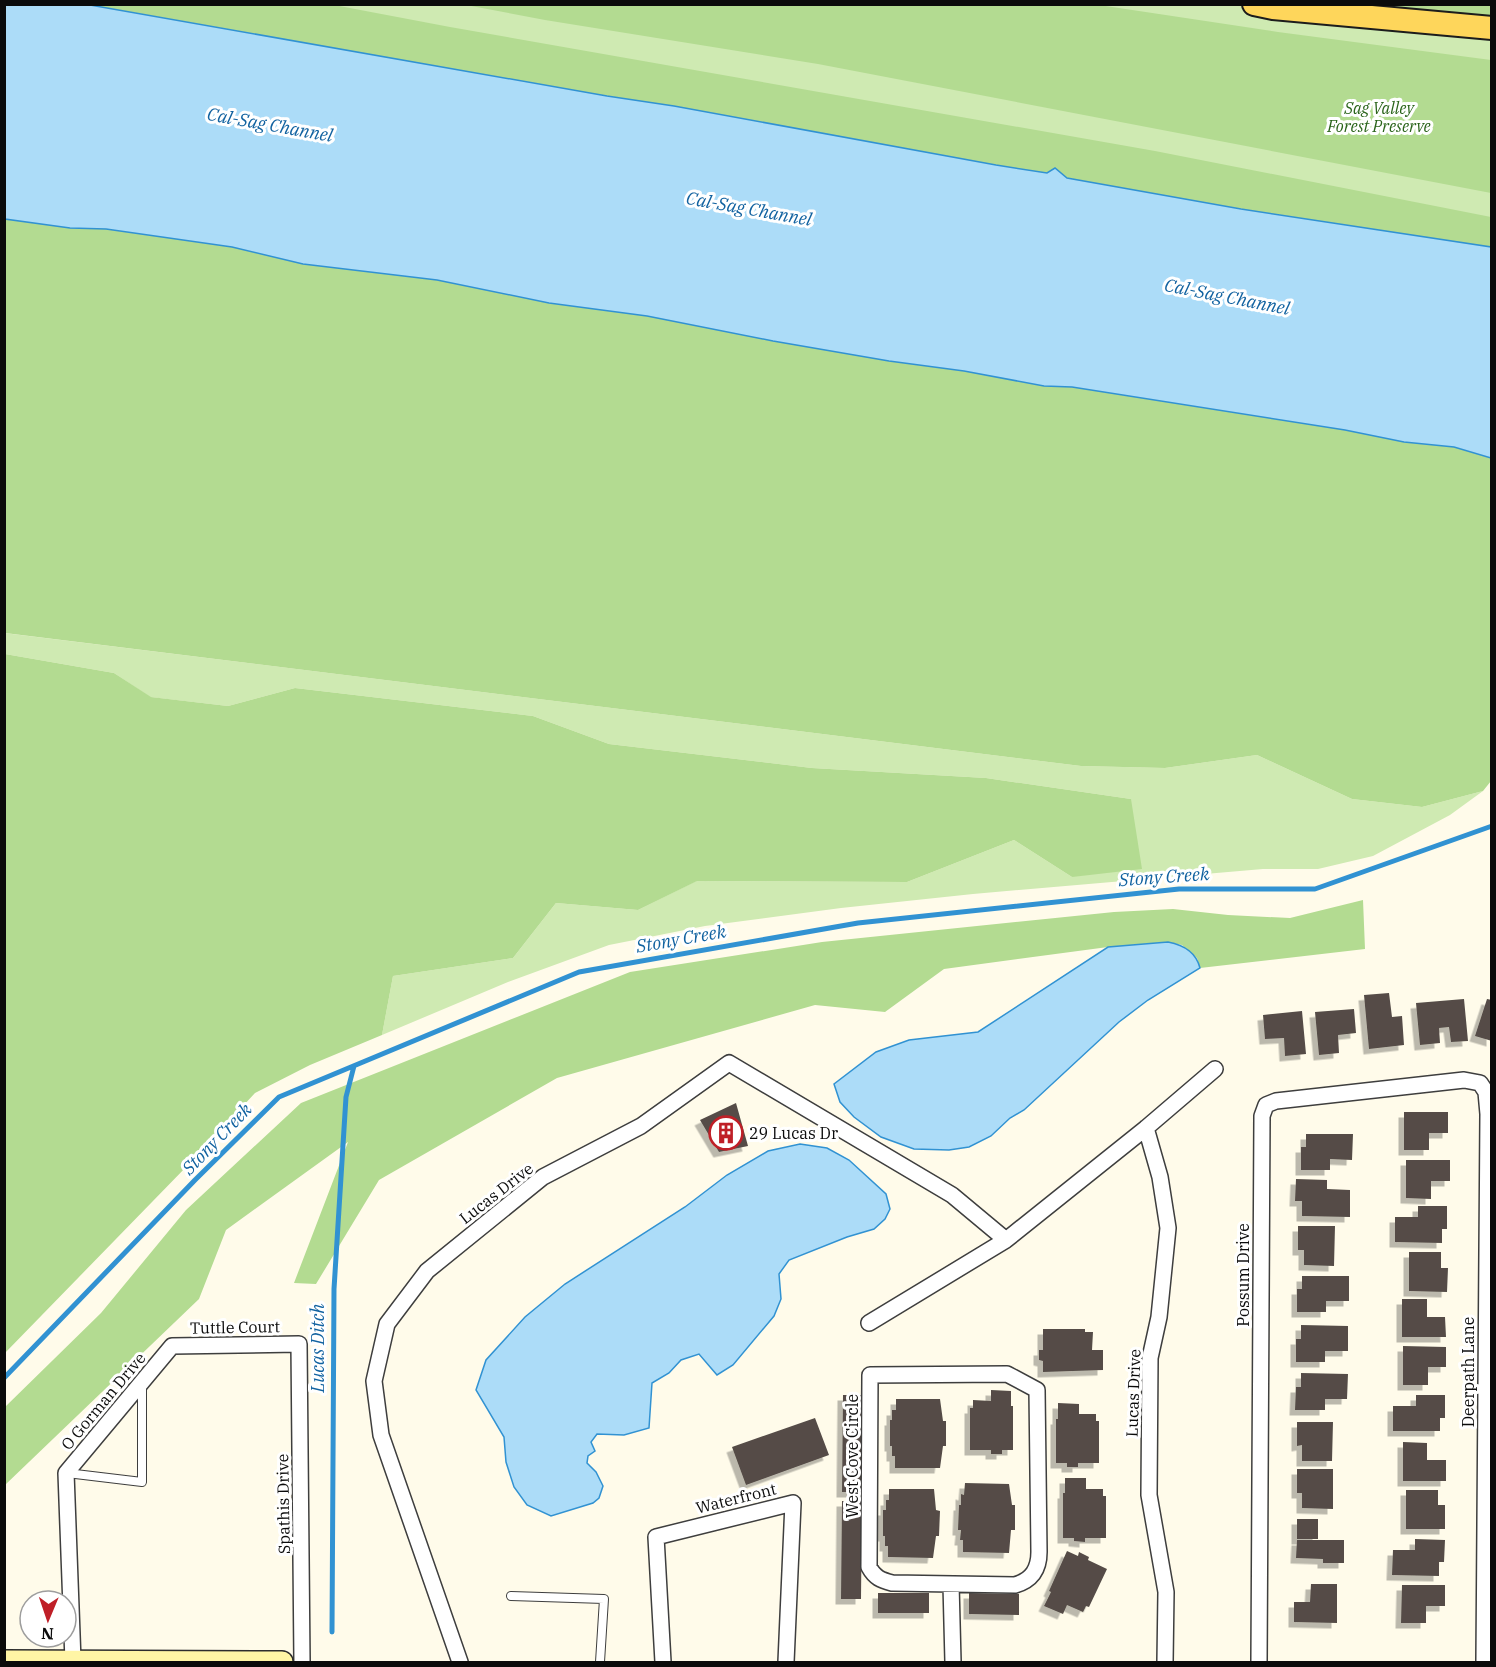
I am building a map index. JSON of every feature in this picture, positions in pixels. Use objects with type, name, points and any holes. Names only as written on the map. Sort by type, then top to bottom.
[{"type":"main road","points":[[1254,4],[1273,8],[1491,28]]},
{"type":"main road","points":[[4,1661],[282,1662]]},
{"type":"street","name":"Lucas Drive","points":[[460,1662],[381,1435],[374,1381],[387,1324],[427,1271],[543,1177],[641,1126],[729,1063],[952,1195],[1006,1240]]},
{"type":"street","points":[[869,1323],[1006,1240],[1146,1128],[1215,1068]]},
{"type":"street","name":"Possum Drive","points":[[1259,1662],[1262,1116],[1266,1105],[1290,1098],[1451,1081],[1464,1080],[1480,1083]]},
{"type":"street","name":"Deerpath Lane","points":[[1480,1083],[1486,1092],[1488,1114],[1484,1662]]},
{"type":"street","name":"Lucas Drive","points":[[1146,1128],[1160,1176],[1168,1228],[1159,1317],[1150,1358],[1149,1495],[1166,1592],[1165,1662]]},
{"type":"street","name":"Tuttle Court","points":[[172,1346],[299,1344]]},
{"type":"street","name":"Spathis Drive","points":[[299,1344],[302,1662]]},
{"type":"street","name":"O Gorman Drive","points":[[73,1661],[66,1473],[172,1346]]},
{"type":"street","name":"West Cove Circle","points":[[1007,1374],[1037,1390],[1039,1552],[1036,1569],[1024,1582],[1015,1585],[951,1584],[892,1583],[881,1580],[869,1567],[870,1375],[1007,1374]]},
{"type":"street","name":"Waterfront","points":[[663,1662],[656,1537],[792,1503],[786,1662]]},
{"type":"street","points":[[951,1584],[953,1662]]},
{"type":"lane","points":[[66,1473],[142,1482],[142,1382]]},
{"type":"lane","points":[[511,1596],[604,1599],[600,1662]]},
{"type":"green space","name":"Sag Valley Forest Preserve","points":[[90,5],[1491,5],[1491,247],[607,96]]},
{"type":"green space","points":[[91,5],[334,5],[1155,151],[1491,217],[1491,247],[1241,209],[1067,178],[1055,168],[1047,174],[674,106]]},
{"type":"green space","points":[[466,5],[1099,5],[1278,32],[1491,60],[1491,193],[818,64]]},
{"type":"green space","points":[[1384,5],[1491,5],[1491,17]]},
{"type":"green space","points":[[5,219],[70,228],[106,229],[232,247],[303,264],[437,280],[549,303],[647,316],[889,361],[964,371],[1044,386],[1072,387],[1345,430],[1404,442],[1454,447],[1491,458],[1491,781],[1483,791],[1422,807],[1352,799],[1257,755],[1165,768],[1081,766],[5,633]]},
{"type":"green space","points":[[4,633],[1081,766],[1165,768],[1257,755],[1352,799],[1422,807],[1483,791],[1450,815],[1373,856],[1318,869],[1263,869],[973,894],[705,926],[609,945],[508,982],[382,1035],[393,976],[513,958],[556,903],[638,910],[696,881],[907,882],[1014,840],[1072,877],[1131,799],[986,778],[812,768],[609,744],[533,716],[295,688],[228,706],[150,697],[114,673],[5,654]]},
{"type":"green space","points":[[5,654],[114,673],[151,697],[228,706],[295,688],[533,716],[609,744],[812,768],[986,778],[1131,799],[1142,869],[1072,877],[1014,840],[907,882],[697,881],[638,910],[556,903],[513,958],[393,976],[382,1035],[310,1065],[255,1093],[5,1353]]},
{"type":"green space","points":[[1363,900],[1365,949],[1200,968],[1197,958],[1182,945],[1168,942],[1108,947],[944,969],[885,1012],[815,1005],[557,1078],[379,1180],[316,1284],[294,1283],[348,1142],[226,1230],[199,1299],[5,1485],[5,1407],[101,1313],[186,1210],[301,1103],[630,972],[822,942],[1114,912],[1173,909],[1290,918]]},
{"type":"water","name":"Cal-Sag Channel","points":[[5,4],[90,5],[674,106],[996,165],[1047,173],[1055,168],[1067,178],[1241,209],[1491,247],[1491,458],[1454,447],[1404,442],[1345,430],[1072,387],[1044,386],[964,371],[889,361],[647,316],[549,303],[437,280],[303,264],[232,247],[106,229],[70,228],[5,219]]},
{"type":"water","points":[[1168,942],[1188,950],[1196,958],[1200,968],[1148,1000],[1119,1022],[1024,1110],[1010,1118],[991,1136],[969,1147],[949,1150],[914,1149],[881,1137],[854,1117],[840,1102],[834,1084],[876,1052],[909,1040],[978,1032],[1108,947]]},
{"type":"water","points":[[800,1144],[827,1148],[849,1160],[886,1194],[890,1209],[885,1219],[874,1229],[789,1260],[779,1274],[781,1299],[774,1316],[733,1365],[717,1375],[699,1354],[681,1360],[669,1373],[652,1383],[649,1428],[624,1435],[597,1434],[591,1442],[595,1451],[588,1456],[587,1463],[596,1472],[603,1486],[599,1498],[593,1503],[551,1516],[527,1505],[514,1487],[506,1462],[504,1437],[476,1390],[486,1360],[525,1317],[565,1284],[685,1207],[727,1175],[768,1151]]},
{"type":"building","points":[[1389,993],[1392,1017],[1402,1016],[1404,1045],[1369,1049],[1364,995]]},
{"type":"building","points":[[1464,999],[1468,1041],[1451,1042],[1449,1027],[1439,1028],[1440,1043],[1420,1045],[1416,1003]]},
{"type":"building","points":[[1487,999],[1492,1000],[1492,1041],[1475,1036]]},
{"type":"building","points":[[1354,1009],[1356,1033],[1338,1035],[1339,1053],[1319,1055],[1315,1012]]},
{"type":"building","points":[[1302,1011],[1306,1054],[1285,1056],[1284,1038],[1265,1039],[1263,1015]]},
{"type":"building","name":"29 Lucas Dr","points":[[736,1103],[748,1146],[719,1152],[700,1120]]},
{"type":"building","points":[[1404,1112],[1448,1112],[1448,1133],[1429,1133],[1429,1150],[1404,1150]]},
{"type":"building","points":[[1306,1134],[1353,1134],[1352,1160],[1330,1159],[1330,1170],[1301,1170],[1301,1147],[1306,1147]]},
{"type":"building","points":[[1406,1160],[1450,1160],[1450,1181],[1431,1181],[1431,1199],[1406,1198]]},
{"type":"building","points":[[1296,1179],[1327,1180],[1327,1189],[1350,1190],[1350,1217],[1302,1216],[1302,1201],[1295,1201]]},
{"type":"building","points":[[1418,1206],[1447,1206],[1447,1229],[1442,1229],[1442,1243],[1395,1242],[1395,1217],[1418,1217]]},
{"type":"building","points":[[1298,1226],[1335,1226],[1334,1266],[1304,1265],[1304,1250],[1298,1250]]},
{"type":"building","points":[[1409,1252],[1441,1252],[1441,1268],[1448,1268],[1447,1292],[1409,1291]]},
{"type":"building","points":[[1302,1276],[1349,1276],[1349,1301],[1326,1301],[1326,1312],[1297,1312],[1297,1289],[1302,1289]]},
{"type":"building","points":[[1402,1299],[1427,1299],[1427,1317],[1445,1317],[1446,1337],[1402,1337]]},
{"type":"building","points":[[1301,1325],[1348,1326],[1348,1351],[1325,1351],[1325,1362],[1296,1362],[1296,1339],[1301,1339]]},
{"type":"building","points":[[1043,1329],[1085,1329],[1085,1332],[1093,1332],[1092,1350],[1103,1350],[1103,1370],[1043,1372],[1043,1361],[1039,1360],[1039,1350],[1043,1350]]},
{"type":"building","points":[[1403,1346],[1446,1347],[1446,1367],[1428,1367],[1428,1385],[1403,1385]]},
{"type":"building","points":[[1301,1373],[1348,1374],[1347,1399],[1325,1399],[1325,1410],[1295,1410],[1296,1387],[1301,1387]]},
{"type":"building","points":[[991,1390],[1011,1391],[1013,1450],[1002,1450],[1002,1454],[991,1454],[991,1450],[970,1450],[970,1408],[973,1408],[973,1400],[991,1401]]},
{"type":"building","points":[[843,1395],[863,1395],[862,1492],[842,1492]]},
{"type":"building","points":[[1416,1395],[1445,1395],[1445,1418],[1440,1418],[1440,1431],[1393,1431],[1393,1406],[1416,1406]]},
{"type":"building","points":[[896,1399],[940,1399],[943,1421],[946,1421],[946,1446],[943,1446],[940,1468],[895,1468],[895,1456],[892,1456],[892,1446],[890,1446],[890,1420],[892,1420],[892,1410],[896,1410]]},
{"type":"building","points":[[1058,1403],[1079,1404],[1079,1414],[1096,1414],[1096,1421],[1099,1421],[1099,1463],[1078,1463],[1078,1467],[1067,1467],[1067,1463],[1056,1463]]},
{"type":"building","points":[[815,1418],[829,1455],[746,1485],[732,1447]]},
{"type":"building","points":[[1297,1422],[1333,1422],[1332,1461],[1302,1461],[1302,1445],[1297,1446]]},
{"type":"building","points":[[1403,1442],[1427,1443],[1427,1460],[1446,1460],[1446,1481],[1403,1481]]},
{"type":"building","points":[[1297,1469],[1333,1469],[1333,1509],[1302,1508],[1302,1493],[1297,1493]]},
{"type":"building","points":[[1065,1478],[1086,1478],[1086,1489],[1103,1489],[1103,1496],[1106,1496],[1106,1538],[1085,1538],[1085,1542],[1074,1541],[1074,1538],[1063,1538]]},
{"type":"building","points":[[965,1483],[1009,1484],[1012,1505],[1015,1505],[1015,1530],[1011,1530],[1009,1553],[963,1552],[963,1540],[960,1540],[961,1530],[958,1530],[959,1505],[961,1505],[961,1494],[964,1495]]},
{"type":"building","points":[[889,1489],[934,1489],[936,1510],[940,1511],[939,1536],[936,1536],[933,1558],[888,1557],[888,1546],[885,1546],[885,1536],[883,1536],[883,1510],[886,1510],[886,1500],[889,1500]]},
{"type":"building","points":[[1406,1490],[1438,1490],[1438,1505],[1445,1505],[1445,1529],[1406,1529]]},
{"type":"building","points":[[842,1501],[862,1501],[861,1599],[841,1599]]},
{"type":"building","points":[[1297,1519],[1318,1519],[1318,1539],[1297,1539]]},
{"type":"building","points":[[1415,1539],[1445,1540],[1444,1562],[1439,1562],[1439,1576],[1392,1575],[1393,1550],[1415,1550]]},
{"type":"building","points":[[1297,1540],[1344,1540],[1344,1563],[1323,1563],[1323,1559],[1296,1558]]},
{"type":"building","points":[[1067,1551],[1078,1556],[1079,1552],[1089,1557],[1088,1560],[1107,1569],[1089,1607],[1086,1606],[1083,1612],[1067,1605],[1063,1614],[1044,1606]]},
{"type":"building","points":[[1311,1584],[1337,1584],[1337,1623],[1294,1622],[1294,1602],[1310,1602]]},
{"type":"building","points":[[1402,1585],[1445,1585],[1445,1606],[1426,1606],[1426,1623],[1401,1623]]},
{"type":"building","points":[[878,1593],[929,1593],[929,1613],[878,1613]]},
{"type":"building","points":[[969,1593],[1019,1594],[1019,1615],[969,1614]]},
{"type":"waterway","name":"Stony Creek","points":[[4,1378],[195,1180],[279,1097],[579,972],[858,923],[1179,889],[1315,889],[1492,826]]},
{"type":"waterway","name":"Lucas Ditch","points":[[332,1632],[334,1289],[346,1097],[354,1066]]},
{"type":"place","name":"29 Lucas Dr","points":[[726,1133]]}]
